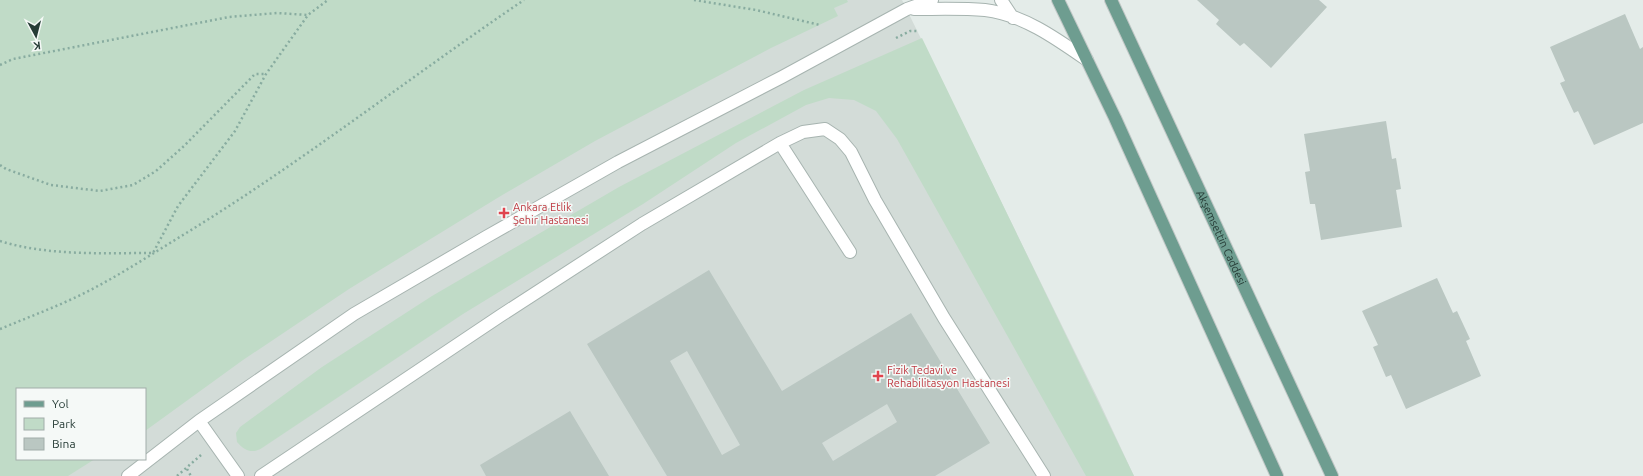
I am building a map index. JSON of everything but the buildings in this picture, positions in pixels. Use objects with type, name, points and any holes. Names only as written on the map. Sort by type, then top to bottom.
[{"type":"main road","points":[[1058,0],[1278,476]]},
{"type":"main road","name":"Akşemsettin Caddesi","points":[[1111,0],[1332,476]]},
{"type":"lane","points":[[128,476],[199,421],[354,314],[486,236],[618,162],[775,81],[909,5],[932,0]]},
{"type":"lane","points":[[1001,0],[1013,18]]},
{"type":"lane","points":[[909,5],[986,10],[1013,18],[1058,40],[1087,60]]},
{"type":"lane","points":[[261,476],[500,316],[642,224],[780,143],[803,132],[825,129],[840,139],[850,152],[875,200],[944,318],[1044,476]]},
{"type":"lane","points":[[780,143],[850,252]]},
{"type":"lane","points":[[199,421],[238,476]]},
{"type":"path","points":[[153,253],[178,206],[235,131],[266,74],[308,15],[328,0]]},
{"type":"path","points":[[0,329],[73,298],[120,273],[225,209],[351,124],[468,38],[524,0]]},
{"type":"path","points":[[694,0],[756,10],[820,25]]},
{"type":"path","points":[[0,65],[13,59],[229,17],[277,13],[308,15]]},
{"type":"path","points":[[889,41],[910,31],[918,31]]},
{"type":"path","points":[[0,165],[6,169],[51,185],[100,191],[133,185],[156,171],[184,146],[255,74],[266,74]]},
{"type":"path","points":[[0,241],[23,248],[96,253],[153,253]]},
{"type":"path","points":[[177,476],[187,469],[215,442]]},
{"type":"path","points":[[187,469],[191,476]]},
{"type":"shaded area","name":"Ankara Etlik Şehir Hastanesi","points":[[0,0],[902,0],[1099,401],[1134,476],[0,476]]},
{"type":"green space","points":[[0,0],[847,0],[848,2],[834,8],[838,16],[771,48],[595,141],[499,197],[349,289],[243,360],[146,430],[146,388],[16,388],[16,460],[93,460],[68,476],[0,476]]},
{"type":"green space","points":[[922,38],[1134,476],[1086,476],[897,139],[876,111],[854,100],[829,98],[806,105],[736,143],[643,204],[463,314],[262,448],[255,451],[249,451],[237,442],[236,433],[240,427],[322,367],[432,296],[619,187],[804,90]]},
{"type":"place","name":"Ankara Etlik Şehir Hastanesi","points":[[504,213]]},
{"type":"place","name":"Fizik Tedavi ve Rehabilitasyon Hastanesi","points":[[878,376]]}]
